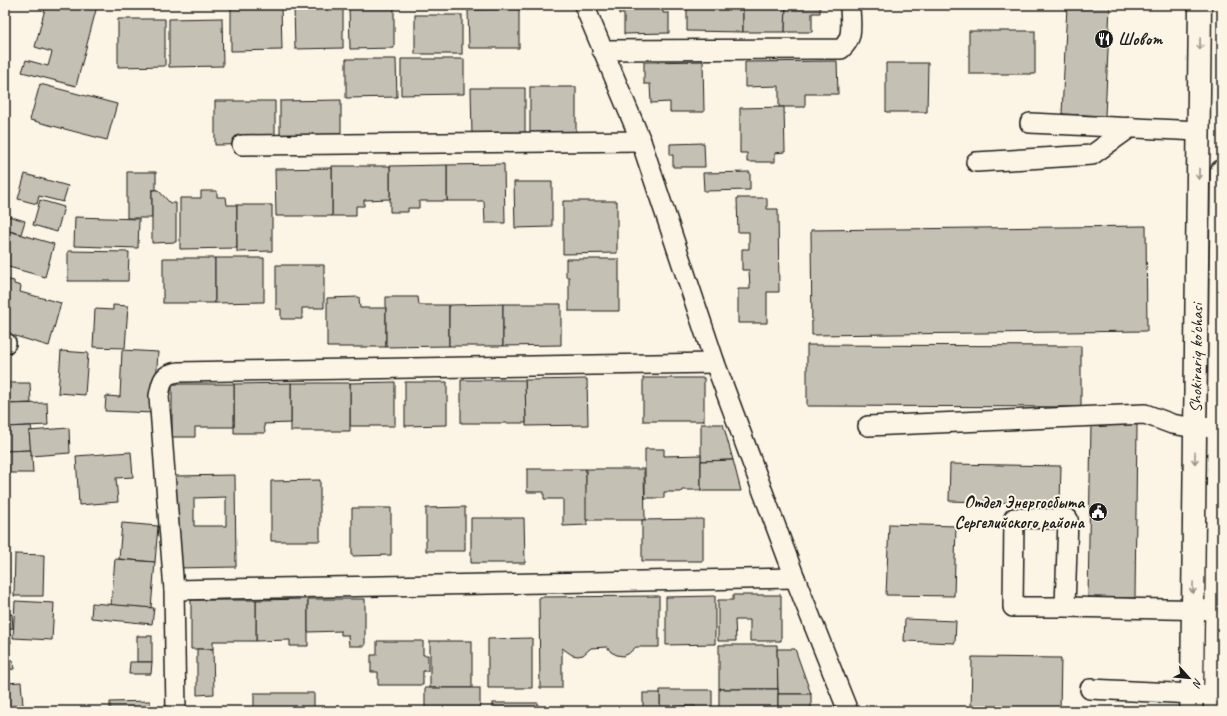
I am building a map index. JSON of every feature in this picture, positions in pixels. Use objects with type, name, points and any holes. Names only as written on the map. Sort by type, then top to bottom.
[{"type":"main road","name":"Shokirariq ko'chasi","points":[[1191,703],[1196,428],[1200,5]]},
{"type":"main road","name":"Shokirariq ko'chasi","points":[[1215,703],[1221,370],[1222,171]]},
{"type":"street","points":[[584,5],[641,141],[715,363],[795,578],[848,711]]},
{"type":"street","points":[[602,50],[841,49],[848,44],[850,36],[850,5]]},
{"type":"street","points":[[1030,123],[1199,131]]},
{"type":"street","points":[[976,162],[1092,155],[1131,127]]},
{"type":"street","points":[[242,145],[641,141]]},
{"type":"street","points":[[176,711],[174,590],[159,396],[162,381],[169,373],[715,363]]},
{"type":"street","points":[[868,426],[1145,414],[1172,424],[1196,428],[1219,427]]},
{"type":"street","points":[[1065,607],[1068,519],[1014,518],[1013,607],[1216,610]]},
{"type":"street","points":[[174,590],[795,578]]},
{"type":"street","points":[[1090,689],[1191,703],[1215,703]]},
{"type":"building","points":[[46,5],[97,6],[76,86],[22,72],[26,60],[48,66],[52,52],[35,47]]},
{"type":"building","points":[[281,5],[282,50],[231,51],[231,6]]},
{"type":"building","points":[[294,5],[343,5],[343,48],[295,49]]},
{"type":"building","points":[[349,5],[394,5],[394,48],[350,49]]},
{"type":"building","points":[[619,5],[663,5],[663,13],[669,13],[669,33],[624,34],[624,14],[619,14]]},
{"type":"building","points":[[687,5],[743,5],[743,32],[687,31]]},
{"type":"building","points":[[743,5],[786,5],[785,32],[743,32]]},
{"type":"building","points":[[786,5],[820,5],[820,13],[812,13],[812,32],[785,32]]},
{"type":"building","points":[[1067,5],[1110,6],[1105,116],[1062,114]]},
{"type":"building","points":[[519,9],[519,48],[469,48],[468,10]]},
{"type":"building","points":[[415,15],[462,15],[462,54],[415,54]]},
{"type":"building","points":[[222,18],[223,66],[169,67],[169,19]]},
{"type":"building","points":[[118,19],[165,19],[165,66],[118,67]]},
{"type":"building","points":[[969,31],[1035,31],[1035,74],[969,74]]},
{"type":"building","points":[[346,59],[396,59],[397,97],[346,98]]},
{"type":"building","points":[[401,59],[464,59],[464,94],[401,95]]},
{"type":"building","points":[[703,61],[704,112],[670,112],[670,102],[651,103],[650,84],[644,84],[644,62]]},
{"type":"building","points":[[837,61],[838,94],[805,94],[805,107],[779,107],[779,86],[745,87],[745,62]]},
{"type":"building","points":[[886,63],[928,63],[927,112],[886,112]]},
{"type":"building","points":[[40,84],[117,104],[107,140],[30,120]]},
{"type":"building","points":[[530,87],[576,87],[576,136],[530,136]]},
{"type":"building","points":[[471,88],[525,88],[525,136],[472,137]]},
{"type":"building","points":[[341,100],[341,143],[280,144],[280,101]]},
{"type":"building","points":[[215,101],[275,101],[275,144],[215,145]]},
{"type":"building","points":[[784,107],[785,152],[775,153],[775,162],[747,162],[747,153],[740,153],[740,108]]},
{"type":"building","points":[[704,143],[705,167],[673,167],[673,155],[670,155],[670,144]]},
{"type":"building","points":[[504,164],[505,223],[485,223],[484,201],[447,201],[447,165]]},
{"type":"building","points":[[447,165],[447,201],[419,201],[419,208],[408,208],[408,212],[390,212],[390,166]]},
{"type":"building","points":[[332,166],[390,166],[390,199],[364,200],[364,206],[356,206],[356,216],[332,216]]},
{"type":"building","points":[[332,168],[332,216],[276,216],[275,169]]},
{"type":"building","points":[[127,172],[156,172],[156,190],[152,190],[152,218],[127,218]]},
{"type":"building","points":[[750,172],[750,190],[704,191],[703,173]]},
{"type":"building","points":[[25,174],[68,186],[63,202],[39,196],[37,204],[18,199]]},
{"type":"building","points":[[514,182],[552,182],[552,227],[515,228]]},
{"type":"building","points":[[152,190],[158,190],[170,203],[176,203],[176,242],[152,243]]},
{"type":"building","points":[[201,191],[217,191],[217,197],[226,197],[227,205],[237,205],[237,248],[180,249],[180,198],[201,198]]},
{"type":"building","points":[[737,198],[767,198],[767,209],[778,209],[779,292],[767,292],[767,323],[738,323],[738,289],[750,289],[749,270],[742,270],[742,249],[749,249],[749,232],[738,232]]},
{"type":"building","points":[[40,200],[64,207],[57,232],[33,225]]},
{"type":"building","points":[[563,201],[617,201],[617,253],[563,254]]},
{"type":"building","points":[[237,205],[272,205],[272,251],[237,252]]},
{"type":"building","points":[[5,215],[25,221],[21,234],[5,230]]},
{"type":"building","points":[[75,217],[139,219],[138,248],[74,246]]},
{"type":"building","points":[[1146,226],[1147,331],[812,335],[811,230]]},
{"type":"building","points":[[5,230],[54,244],[45,277],[5,266]]},
{"type":"building","points":[[68,251],[129,252],[128,281],[68,281]]},
{"type":"building","points":[[163,258],[215,258],[215,303],[163,303]]},
{"type":"building","points":[[215,258],[264,258],[264,302],[215,303]]},
{"type":"building","points":[[566,259],[619,259],[619,311],[569,311],[569,277],[566,277]]},
{"type":"building","points":[[276,265],[324,265],[324,308],[302,308],[302,319],[281,319],[281,309],[276,309]]},
{"type":"building","points":[[5,279],[14,281],[14,284],[21,286],[20,292],[61,303],[49,346],[5,333]]},
{"type":"building","points":[[359,297],[360,308],[386,308],[386,347],[327,347],[327,298]]},
{"type":"building","points":[[386,297],[418,297],[419,305],[449,305],[449,346],[386,347]]},
{"type":"building","points":[[503,304],[503,346],[449,346],[449,305]]},
{"type":"building","points":[[503,304],[561,304],[561,345],[503,346]]},
{"type":"building","points":[[113,305],[128,306],[125,348],[93,347],[95,309],[113,310]]},
{"type":"building","points":[[807,345],[1081,346],[1081,407],[807,406]]},
{"type":"building","points":[[122,350],[158,352],[154,413],[105,411],[106,396],[120,397]]},
{"type":"building","points":[[61,351],[88,353],[85,395],[58,393]]},
{"type":"building","points":[[643,378],[704,378],[704,421],[643,421]]},
{"type":"building","points":[[587,379],[588,425],[526,426],[525,380]]},
{"type":"building","points":[[461,380],[525,380],[526,423],[461,423]]},
{"type":"building","points":[[395,382],[395,426],[350,426],[350,383]]},
{"type":"building","points":[[405,382],[447,382],[447,425],[405,426]]},
{"type":"building","points":[[5,383],[30,383],[31,403],[5,404]]},
{"type":"building","points":[[291,383],[350,383],[350,431],[291,431]]},
{"type":"building","points":[[291,383],[291,423],[264,424],[265,433],[234,433],[234,384]]},
{"type":"building","points":[[172,384],[234,384],[234,427],[195,427],[195,437],[172,437]]},
{"type":"building","points":[[47,403],[48,425],[5,427],[5,404]]},
{"type":"building","points":[[701,424],[723,424],[733,460],[701,461]]},
{"type":"building","points":[[1091,424],[1137,424],[1135,598],[1088,597]]},
{"type":"building","points":[[31,426],[32,431],[29,431],[31,450],[5,451],[5,427]]},
{"type":"building","points":[[69,428],[70,453],[31,456],[29,431]]},
{"type":"building","points":[[645,449],[664,449],[664,456],[701,455],[701,490],[664,492],[664,498],[645,498]]},
{"type":"building","points":[[31,450],[33,473],[5,473],[5,451]]},
{"type":"building","points":[[131,452],[133,477],[116,478],[118,502],[79,505],[76,456]]},
{"type":"building","points":[[733,460],[741,491],[701,491],[701,461]]},
{"type":"building","points":[[950,464],[1061,466],[1060,504],[949,501]]},
{"type":"building","points":[[527,469],[586,469],[587,525],[563,526],[563,499],[544,499],[544,492],[527,492]]},
{"type":"building","points":[[586,469],[644,469],[645,520],[586,520]]},
{"type":"building","points":[[235,475],[236,567],[176,568],[175,476]],"holes":[[[226,497],[226,526],[194,526],[194,498]]]},
{"type":"building","points":[[320,480],[320,541],[271,541],[271,481]]},
{"type":"building","points":[[465,507],[465,551],[426,551],[426,508]]},
{"type":"building","points":[[352,508],[391,508],[391,555],[352,556]]},
{"type":"building","points":[[471,518],[524,518],[525,563],[471,563]]},
{"type":"building","points":[[703,519],[703,561],[642,561],[642,520]]},
{"type":"building","points":[[122,523],[158,526],[155,562],[119,559]]},
{"type":"building","points":[[889,524],[956,526],[954,596],[886,595]]},
{"type":"building","points":[[15,554],[44,555],[43,596],[14,596]]},
{"type":"building","points":[[115,559],[155,562],[151,608],[111,605]]},
{"type":"building","points":[[733,595],[781,595],[781,641],[750,641],[750,620],[735,620],[736,641],[718,641],[718,600],[733,600]]},
{"type":"building","points":[[659,596],[659,647],[636,647],[628,654],[623,656],[611,652],[607,647],[591,648],[583,655],[578,656],[572,655],[562,648],[562,688],[540,688],[539,597]]},
{"type":"building","points":[[715,596],[715,644],[666,645],[666,597]]},
{"type":"building","points":[[308,599],[308,646],[290,646],[290,640],[256,641],[256,600]]},
{"type":"building","points":[[308,599],[365,599],[365,646],[349,646],[348,635],[341,635],[341,631],[308,632]]},
{"type":"building","points":[[191,600],[256,600],[256,641],[213,641],[213,649],[191,649]]},
{"type":"building","points":[[15,601],[54,603],[52,640],[13,638]]},
{"type":"building","points":[[92,603],[154,608],[152,624],[91,618]]},
{"type":"building","points":[[12,614],[13,628],[5,629],[5,615]]},
{"type":"building","points":[[905,619],[956,621],[955,643],[904,641]]},
{"type":"building","points":[[10,634],[11,643],[5,644],[5,635]]},
{"type":"building","points":[[137,636],[152,636],[152,662],[137,662]]},
{"type":"building","points":[[532,638],[532,688],[488,688],[488,639]]},
{"type":"building","points":[[377,641],[423,641],[423,655],[428,655],[428,671],[423,671],[423,685],[378,685],[378,672],[371,672],[371,655],[377,655]]},
{"type":"building","points":[[430,641],[472,641],[472,688],[430,688]]},
{"type":"building","points":[[5,644],[7,660],[13,660],[14,669],[5,670]]},
{"type":"building","points":[[719,645],[777,645],[778,689],[719,689]]},
{"type":"building","points":[[197,649],[213,649],[214,694],[197,695]]},
{"type":"building","points":[[777,649],[795,649],[811,694],[778,694]]},
{"type":"building","points":[[972,657],[1061,658],[1060,711],[971,711]]},
{"type":"building","points":[[130,662],[152,662],[151,674],[129,674]]},
{"type":"building","points":[[21,682],[23,705],[5,707],[5,683]]},
{"type":"building","points":[[425,688],[480,688],[480,711],[425,711]]},
{"type":"building","points":[[719,689],[778,689],[778,711],[719,711]]},
{"type":"building","points":[[660,690],[712,690],[712,711],[695,711],[695,706],[660,707]]},
{"type":"building","points":[[254,693],[314,693],[314,711],[254,711]]},
{"type":"building","points":[[643,693],[660,693],[660,711],[643,711]]},
{"type":"building","points":[[778,694],[811,694],[811,711],[778,711]]},
{"type":"building","points":[[150,701],[150,711],[110,711],[110,702]]},
{"type":"building","points":[[493,703],[538,703],[538,711],[493,711]]},
{"type":"place","name":"Шовот","points":[[1104,39]]},
{"type":"place","name":"Отдел Энергосбыта Сергелийского района","points":[[1098,512]]}]
